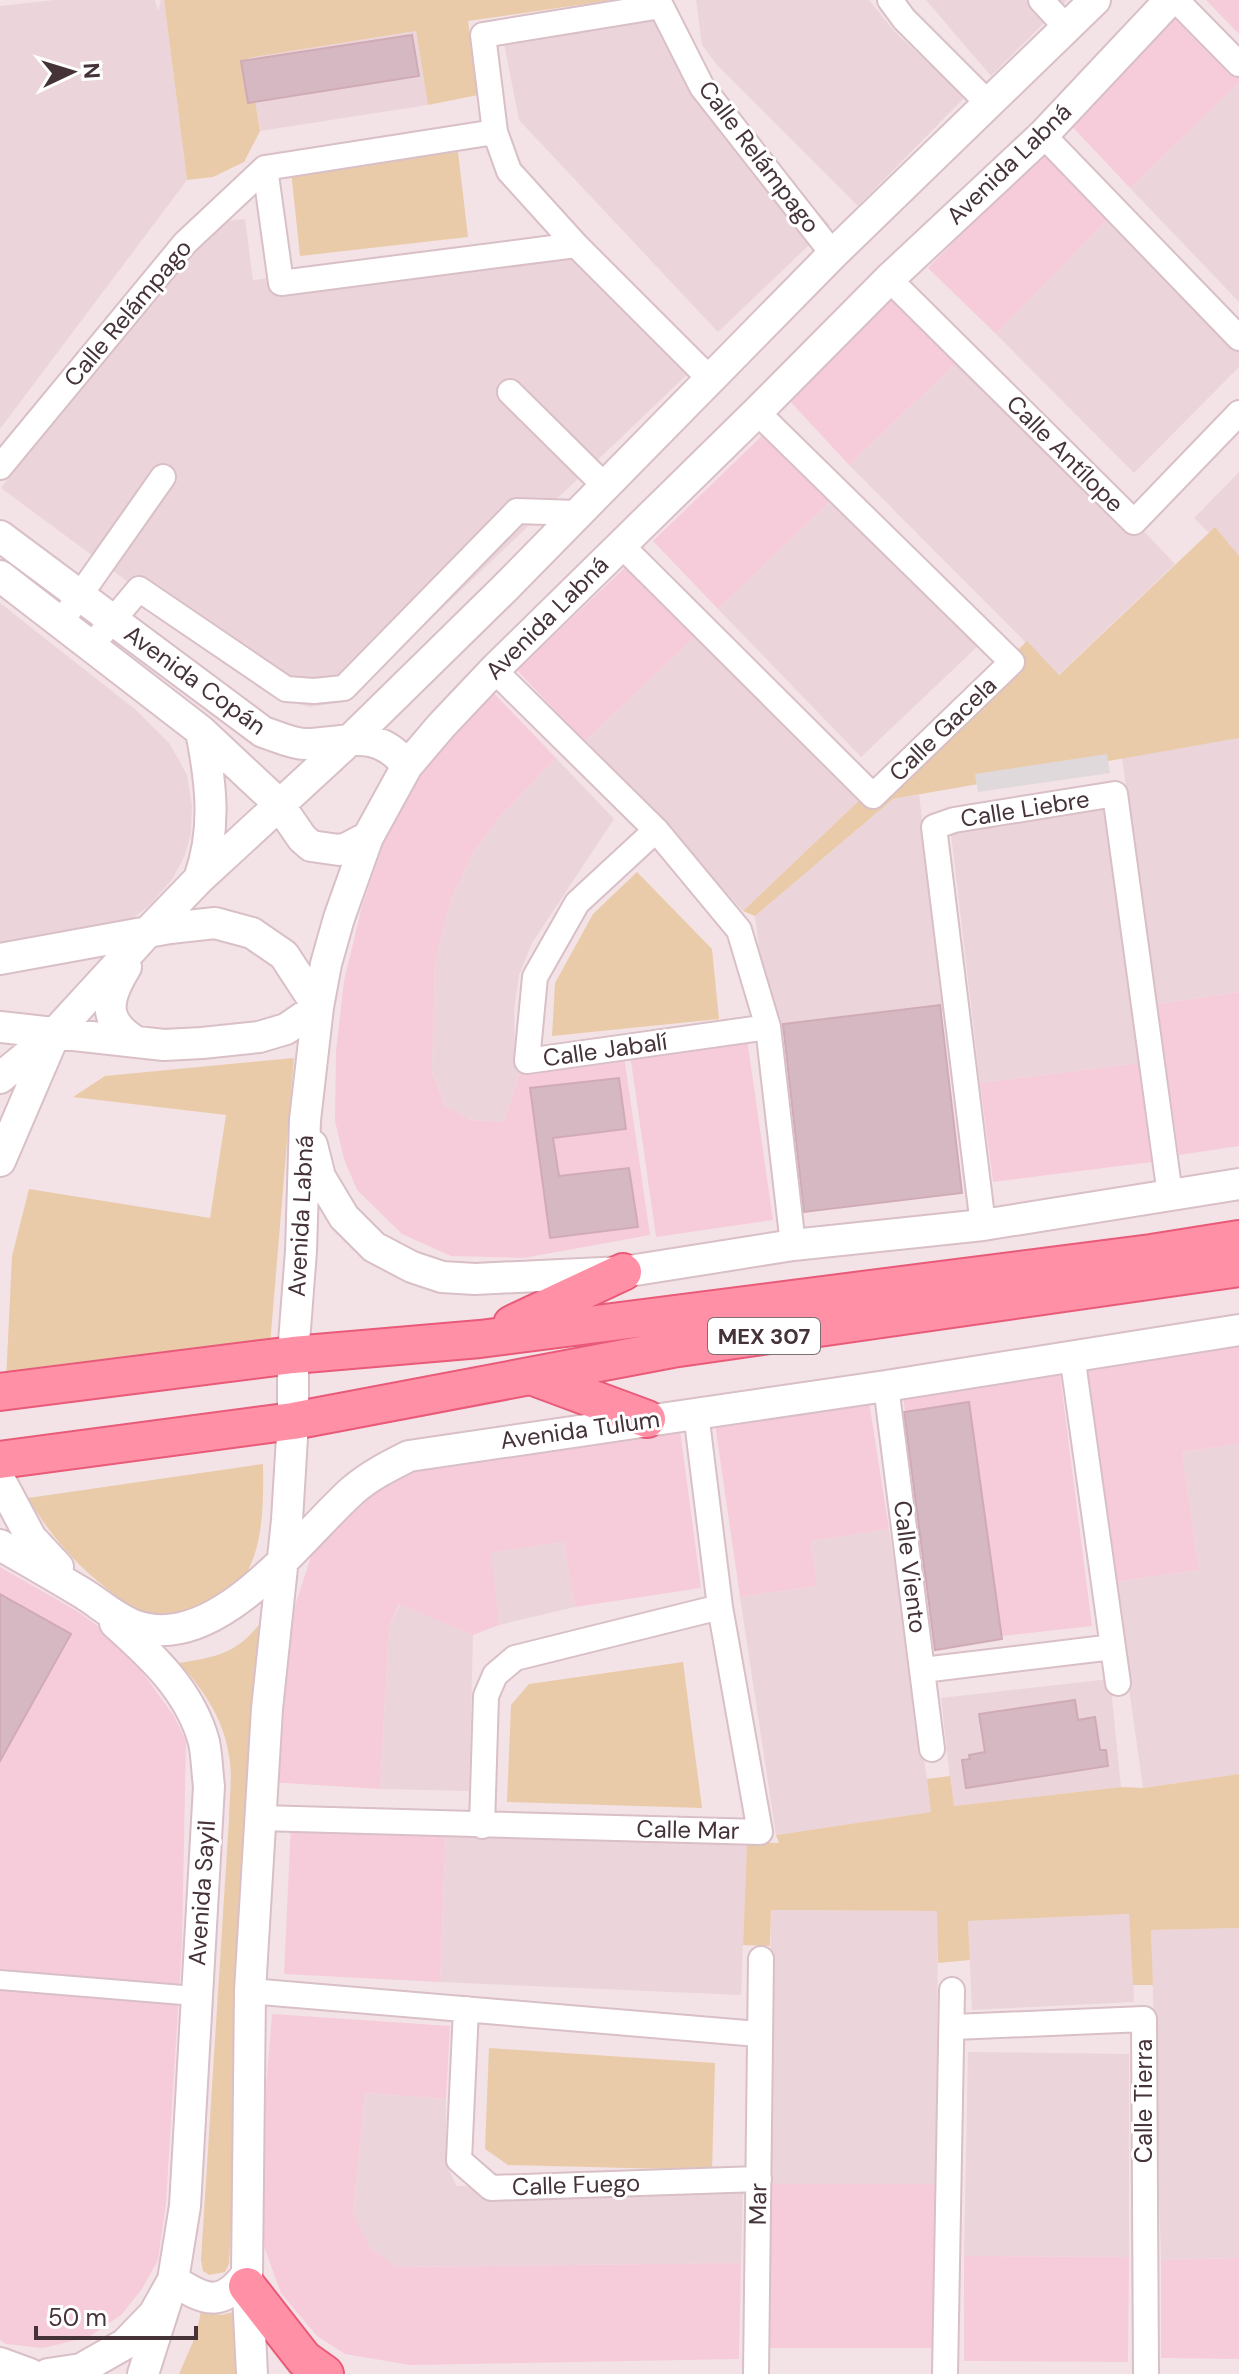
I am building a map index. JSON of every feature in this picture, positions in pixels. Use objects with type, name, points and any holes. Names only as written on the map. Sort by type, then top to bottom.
[{"type":"main road","name":"MEX 307","points":[[0,1392],[293,1355],[480,1339],[1239,1239]]},
{"type":"main road","name":"MEX 307","points":[[0,1460],[293,1421],[672,1349],[1239,1268]]},
{"type":"main road","points":[[480,1339],[623,1272]]},
{"type":"main road","points":[[531,1376],[647,1419]]},
{"type":"main road","points":[[247,2280],[304,2359],[325,2374]]},
{"type":"street","points":[[890,0],[904,19],[989,104]]},
{"type":"street","points":[[1041,0],[1067,28]]},
{"type":"street","points":[[0,1078],[55,1033],[199,879],[351,739],[833,254],[1095,0]]},
{"type":"street","points":[[1173,0],[1239,64]]},
{"type":"street","name":"Avenida Labná","points":[[293,1421],[293,1355],[301,1251],[305,1120],[318,1007],[339,918],[368,837],[407,766],[494,670],[889,279],[1043,135],[1173,0]]},
{"type":"street","name":"Calle Relámpago","points":[[710,379],[576,245],[509,171],[495,132],[483,35],[661,6],[702,87],[833,254]]},
{"type":"street","points":[[495,132],[265,168],[281,283],[576,245]]},
{"type":"street","points":[[1043,135],[1239,338]]},
{"type":"street","name":"Calle Relámpago","points":[[0,467],[185,243],[265,168]]},
{"type":"street","name":"Calle Antílope","points":[[889,279],[1134,522],[1239,413]]},
{"type":"street","points":[[510,392],[605,486]]},
{"type":"street","name":"Calle Gacela","points":[[621,545],[873,796],[1012,662],[757,412]]},
{"type":"street","points":[[61,622],[163,477]]},
{"type":"street","points":[[92,645],[139,589],[286,689],[314,691],[344,688],[517,511],[578,513]]},
{"type":"street","name":"Avenida Copán","points":[[0,536],[263,732],[301,744],[362,738],[383,745],[407,766]]},
{"type":"street","name":"Avenida Copán","points":[[0,576],[201,731],[278,803],[311,846],[339,850],[368,837]]},
{"type":"street","points":[[494,670],[656,830],[739,930],[768,1027],[793,1245]]},
{"type":"street","points":[[199,879],[209,843],[212,796],[201,731]]},
{"type":"street","name":"Calle Liebre","points":[[983,1225],[934,827],[954,820],[1115,794],[1170,1195]]},
{"type":"street","name":"Calle Jabalí","points":[[656,830],[577,903],[535,977],[527,1061],[768,1027]]},
{"type":"street","points":[[0,959],[145,935],[170,928],[215,923],[252,933],[284,955],[318,1007],[277,1032],[202,1043],[164,1045],[0,1027]]},
{"type":"street","points":[[135,1041],[123,1034],[112,1020],[110,1003],[114,987],[145,935]]},
{"type":"street","points":[[277,1032],[293,1004],[292,981],[284,955]]},
{"type":"street","points":[[0,1161],[55,1033]]},
{"type":"street","points":[[305,1120],[320,1177],[344,1217],[374,1247],[412,1267],[442,1277],[475,1279],[623,1272],[793,1245],[983,1225],[1239,1184]]},
{"type":"street","name":"Avenida Tulum","points":[[0,1545],[134,1625],[162,1630],[191,1627],[215,1616],[283,1562],[353,1491],[380,1470],[409,1456],[1239,1330]]},
{"type":"street","points":[[1072,1355],[1118,1683]]},
{"type":"street","name":"Calle Viento","points":[[886,1386],[932,1749]]},
{"type":"street","name":"Calle Mar","points":[[260,1818],[760,1832],[720,1607],[696,1413]]},
{"type":"street","points":[[252,2374],[247,2280],[250,1991],[267,1709],[283,1562],[293,1421]]},
{"type":"street","name":"Avenida Sayil","points":[[0,1480],[31,1538],[81,1592],[160,1662],[188,1702],[204,1742],[209,1786],[185,2206],[173,2280],[143,2374]]},
{"type":"street","points":[[482,1826],[486,1696],[495,1675],[515,1658],[720,1607]]},
{"type":"street","points":[[923,1670],[1113,1647]]},
{"type":"street","points":[[250,1991],[758,2034],[761,1959]]},
{"type":"street","points":[[0,1980],[195,1996]]},
{"type":"street","points":[[945,2374],[954,2027],[952,1990]]},
{"type":"street","name":"Calle Fuego","points":[[466,2009],[459,2160],[491,2188],[759,2179]]},
{"type":"street","name":"Calle Tierra","points":[[954,2027],[1144,2019],[1146,2374]]},
{"type":"street","name":"Mar","points":[[756,2374],[758,2034]]},
{"type":"street","points":[[48,2374],[81,2369],[125,2344],[154,2314],[173,2280],[193,2293],[214,2299],[235,2290],[247,2280]]},
{"type":"street","points":[[0,2366],[7,2374]]},
{"type":"street","points":[[0,2366],[30,2374]]},
{"type":"shaded area","points":[[54,0],[155,0],[158,11],[161,0],[164,0],[187,180],[0,429],[0,6]]},
{"type":"shaded area","points":[[164,0],[613,0],[468,21],[478,95],[428,105],[416,31],[248,58],[260,131],[244,162],[213,177],[187,180]]},
{"type":"shaded area","points":[[696,0],[869,0],[895,32],[965,97],[858,206],[717,65],[702,45]]},
{"type":"shaded area","points":[[926,0],[1067,0],[991,76]]},
{"type":"shaded area","points":[[1206,0],[1239,0],[1239,34]]},
{"type":"shaded area","points":[[670,1],[683,68],[830,225],[718,332],[519,120],[502,33]]},
{"type":"shaded area","points":[[1178,9],[1239,73],[1239,83],[1130,188],[1064,118]]},
{"type":"shaded area","points":[[416,31],[428,105],[260,131],[248,58]]},
{"type":"shaded area","points":[[1239,83],[1239,302],[1130,188]]},
{"type":"shaded area","points":[[458,152],[468,237],[300,256],[291,171]]},
{"type":"shaded area","points":[[1042,152],[1109,218],[996,334],[928,268]]},
{"type":"shaded area","points":[[1109,218],[1239,347],[1239,367],[1134,473],[996,334]]},
{"type":"shaded area","points":[[245,219],[253,280],[565,243],[694,368],[344,702],[310,707],[289,701],[1,488],[192,225]]},
{"type":"shaded area","points":[[908,282],[971,349],[849,465],[787,398]]},
{"type":"shaded area","points":[[971,349],[1175,564],[1058,675],[849,465]]},
{"type":"shaded area","points":[[773,425],[839,493],[718,609],[653,541]]},
{"type":"shaded area","points":[[1239,472],[1239,562],[1194,518]]},
{"type":"shaded area","points":[[839,493],[979,645],[861,757],[718,609]]},
{"type":"shaded area","points":[[1215,527],[1239,556],[1239,738],[893,799],[755,916],[743,911],[1027,641],[1059,675]]},
{"type":"shaded area","points":[[634,559],[701,631],[584,742],[517,670]]},
{"type":"shaded area","points":[[0,603],[136,710],[170,744],[187,775],[192,806],[191,833],[185,855],[173,878],[150,905],[128,922],[0,950]]},
{"type":"shaded area","points":[[701,631],[860,800],[743,911],[584,742]]},
{"type":"shaded area","points":[[490,689],[556,758],[498,819],[473,853],[451,899],[435,961],[432,1072],[445,1106],[472,1120],[504,1122],[521,1069],[624,1056],[650,1235],[524,1258],[451,1256],[402,1234],[357,1190],[344,1159],[335,1121],[336,1051],[344,981],[362,906],[387,834],[444,738]]},
{"type":"shaded area","points":[[1239,738],[1239,992],[1157,1004],[1122,758]]},
{"type":"shaded area","points":[[1107,754],[1110,773],[978,792],[975,774]]},
{"type":"shaded area","points":[[556,758],[614,819],[532,943],[519,975],[514,1010],[515,1044],[521,1069],[504,1122],[472,1120],[445,1106],[432,1071],[435,961],[451,899],[473,853],[498,819]]},
{"type":"shaded area","points":[[919,795],[947,1012],[770,1035],[755,916],[893,799]]},
{"type":"shaded area","points":[[1107,806],[1139,1063],[980,1083],[950,825]]},
{"type":"shaded area","points":[[637,872],[712,949],[719,1019],[552,1036],[555,983],[593,914]]},
{"type":"shaded area","points":[[1239,992],[1239,1146],[1179,1155],[1157,1004]]},
{"type":"shaded area","points":[[747,1038],[773,1220],[656,1237],[630,1054]]},
{"type":"shaded area","points":[[294,1058],[270,1345],[6,1381],[12,1256],[29,1189],[210,1218],[226,1115],[73,1097],[105,1076]]},
{"type":"shaded area","points":[[1139,1063],[1152,1162],[993,1182],[980,1083]]},
{"type":"shaded area","points":[[1239,1341],[1239,1444],[1182,1452],[1199,1570],[1114,1582],[1082,1364]]},
{"type":"shaded area","points":[[1059,1367],[1092,1626],[938,1643],[902,1390]]},
{"type":"shaded area","points":[[868,1395],[889,1529],[811,1541],[817,1586],[740,1597],[714,1417]]},
{"type":"shaded area","points":[[679,1422],[701,1588],[575,1607],[564,1542],[491,1552],[499,1625],[473,1635],[399,1604],[389,1627],[380,1789],[268,1782],[293,1612],[312,1553],[382,1480],[414,1460]]},
{"type":"shaded area","points":[[1239,1444],[1239,1774],[1143,1788],[1114,1582],[1199,1570],[1182,1452]]},
{"type":"shaded area","points":[[263,1464],[260,1532],[247,1572],[235,1589],[219,1603],[183,1616],[145,1614],[104,1587],[67,1552],[28,1498]]},
{"type":"shaded area","points":[[889,1529],[932,1812],[776,1835],[740,1597],[817,1586],[811,1541]]},
{"type":"shaded area","points":[[564,1542],[575,1607],[499,1625],[490,1552]]},
{"type":"shaded area","points":[[0,1567],[77,1611],[121,1643],[174,1716],[186,1741],[182,1944],[166,2203],[158,2260],[142,2289],[121,2315],[89,2337],[43,2348],[6,2344],[0,2340]]},
{"type":"shaded area","points":[[400,1604],[473,1635],[469,1791],[380,1789],[389,1627]]},
{"type":"shaded area","points":[[265,1617],[229,2264],[225,2272],[209,2275],[203,2271],[201,2260],[231,1771],[226,1742],[217,1717],[204,1694],[179,1663],[228,1651],[246,1638]]},
{"type":"shaded area","points":[[683,1662],[702,1808],[507,1802],[511,1705],[529,1684]]},
{"type":"shaded area","points":[[1110,1679],[1121,1787],[953,1806],[941,1698]]},
{"type":"shaded area","points":[[1239,1774],[1239,1928],[1151,1930],[1153,1985],[1133,1985],[1129,1914],[968,1921],[970,1960],[938,1963],[937,1911],[771,1910],[770,1946],[743,1945],[747,1842],[779,1843],[776,1835],[931,1812],[927,1779],[950,1776],[954,1806],[1121,1787],[1143,1788]]},
{"type":"shaded area","points":[[291,1824],[446,1829],[440,1982],[284,1974]]},
{"type":"shaded area","points":[[446,1829],[747,1842],[741,1995],[440,1982]]},
{"type":"shaded area","points":[[771,1910],[938,1911],[936,2184],[770,2184]]},
{"type":"shaded area","points":[[1130,1914],[1134,2002],[972,2010],[968,1921]]},
{"type":"shaded area","points":[[1239,1928],[1239,2258],[1161,2260],[1151,1930]]},
{"type":"shaded area","points":[[272,2014],[450,2026],[446,2099],[365,2093],[353,2213],[370,2248],[397,2267],[741,2263],[739,2359],[410,2365],[345,2354],[317,2336],[281,2293],[263,2244],[257,2198]]},
{"type":"shaded area","points":[[489,2048],[715,2063],[712,2170],[508,2165],[485,2149]]},
{"type":"shaded area","points":[[968,2052],[1129,2054],[1129,2257],[964,2256]]},
{"type":"shaded area","points":[[365,2093],[446,2099],[446,2165],[457,2186],[743,2185],[741,2263],[397,2267],[370,2248],[353,2214]]},
{"type":"shaded area","points":[[770,2184],[936,2184],[935,2348],[769,2348]]},
{"type":"shaded area","points":[[964,2256],[1129,2257],[1128,2362],[964,2361]]},
{"type":"shaded area","points":[[1239,2258],[1239,2359],[1161,2358],[1161,2260]]},
{"type":"shaded area","points":[[201,2311],[221,2315],[238,2311],[238,2374],[179,2374],[196,2335]]},
{"type":"building","points":[[412,35],[419,76],[248,103],[241,61]]},
{"type":"building","points":[[940,1005],[962,1193],[804,1212],[783,1024]]},
{"type":"building","points":[[619,1078],[626,1129],[553,1138],[559,1176],[629,1168],[638,1227],[550,1238],[530,1088]]},
{"type":"building","points":[[969,1402],[1002,1639],[935,1650],[904,1412]]},
{"type":"building","points":[[0,1594],[71,1634],[0,1761]]},
{"type":"building","points":[[1075,1700],[1078,1720],[1095,1717],[1100,1750],[1106,1750],[1108,1766],[966,1788],[962,1760],[970,1759],[969,1755],[985,1752],[979,1714]]}]
